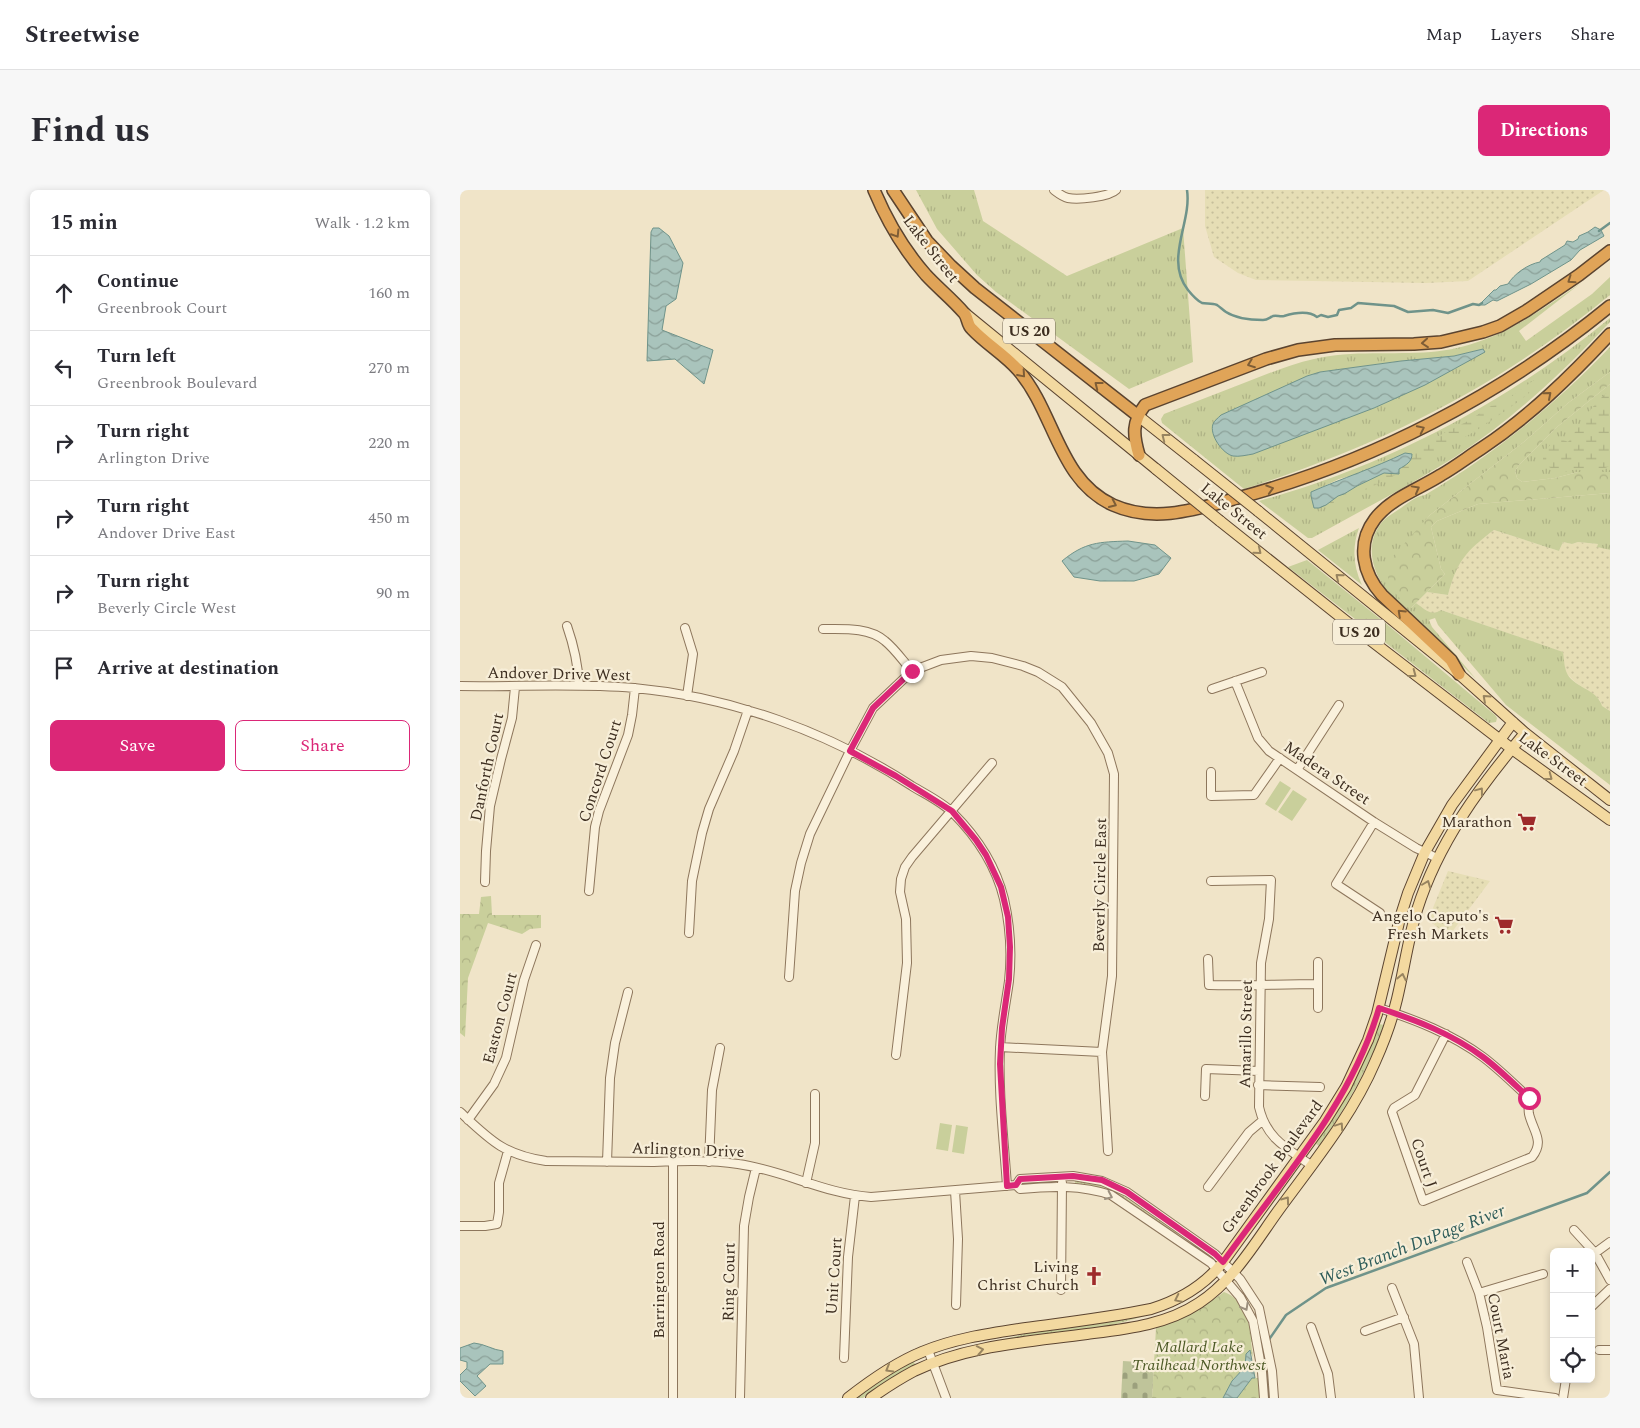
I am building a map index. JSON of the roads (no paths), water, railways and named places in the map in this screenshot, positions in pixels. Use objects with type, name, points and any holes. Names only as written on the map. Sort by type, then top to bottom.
[{"type":"highway","name":"Lake Street","points":[[874,190],[883,212],[898,238],[926,274],[966,314]]},
{"type":"highway","name":"Lake Street","points":[[893,190],[927,240],[951,266],[975,288],[1137,415]]},
{"type":"highway","points":[[1138,455],[1135,441],[1137,415],[1145,405],[1266,359],[1298,350],[1335,346],[1442,342],[1483,332],[1500,326],[1526,311],[1610,251]]},
{"type":"highway","points":[[966,314],[970,327],[1016,367],[1030,383],[1038,396],[1065,458],[1079,478],[1094,493],[1112,505],[1129,511],[1162,515],[1179,513],[1266,491],[1323,472],[1368,454],[1431,424],[1504,382],[1538,361],[1610,306]]},
{"type":"highway","points":[[1459,674],[1452,660],[1372,584],[1366,572],[1363,558],[1363,546],[1367,532],[1374,520],[1389,505],[1440,476],[1516,423],[1578,368],[1610,334]]},
{"type":"main road","name":"Lake Street","points":[[966,314],[1138,455],[1347,622],[1500,740],[1610,820]]},
{"type":"main road","name":"Lake Street","points":[[1137,415],[1459,674],[1525,733],[1610,800]]},
{"type":"main road","name":"Greenbrook Boulevard","points":[[848,1398],[885,1371],[928,1350],[976,1335],[1151,1309],[1165,1305],[1188,1294],[1210,1277],[1220,1266],[1325,1121],[1346,1087],[1368,1040],[1379,1008],[1402,912],[1424,852],[1452,805],[1513,722]]},
{"type":"main road","name":"Greenbrook Boulevard","points":[[871,1398],[893,1382],[933,1363],[980,1349],[1134,1327],[1163,1321],[1199,1303],[1230,1276],[1355,1103],[1375,1062],[1393,1013],[1414,919],[1437,858],[1462,816],[1525,733]]},
{"type":"street","points":[[1054,190],[1069,198],[1098,197],[1113,193],[1116,190]]},
{"type":"street","points":[[567,626],[575,649],[579,685]]},
{"type":"street","points":[[685,628],[693,654],[687,696]]},
{"type":"street","points":[[789,977],[794,900],[800,863],[810,834],[873,708],[912,671],[885,640],[876,635],[850,629],[824,628]]},
{"type":"street","name":"Beverly Circle East","points":[[912,671],[941,660],[971,656],[992,658],[1023,666],[1043,674],[1062,687],[1091,723],[1108,753],[1115,782],[1112,976],[1102,1052],[1108,1151]]},
{"type":"street","points":[[1212,689],[1262,672]]},
{"type":"street","name":"Madera Street","points":[[1235,681],[1258,738],[1269,751],[1374,822],[1437,858]]},
{"type":"street","name":"Andover Drive West","points":[[460,686],[579,685],[635,688],[687,696],[748,710],[796,726],[850,751],[896,776],[952,811],[976,840],[995,872],[1004,898],[1009,928],[1010,958],[1000,1047],[1000,1092],[1007,1186]]},
{"type":"street","name":"Danforth Court","points":[[486,882],[486,852],[490,806],[500,759],[512,718],[514,687]]},
{"type":"street","name":"Concord Court","points":[[589,891],[595,827],[628,735],[635,688]]},
{"type":"street","points":[[1297,770],[1339,705]]},
{"type":"street","points":[[689,933],[692,881],[702,833],[711,803],[734,751],[748,710]]},
{"type":"street","points":[[1211,772],[1212,796],[1254,796],[1280,758]]},
{"type":"street","points":[[896,1055],[906,963],[906,919],[900,892],[901,879],[905,867],[912,858],[992,763]]},
{"type":"street","points":[[1374,822],[1336,884],[1380,913]]},
{"type":"street","name":"Amarillo Street","points":[[1211,881],[1271,880],[1269,919],[1264,944],[1261,986],[1258,1085],[1262,1121]]},
{"type":"street","name":"Easton Court","points":[[468,1120],[494,1084],[506,1058],[524,980],[536,945]]},
{"type":"street","points":[[1208,959],[1209,985],[1318,984]]},
{"type":"street","points":[[1318,962],[1318,1008]]},
{"type":"street","points":[[607,1162],[610,1078],[615,1043],[628,992]]},
{"type":"street","points":[[1379,1008],[1430,1026],[1446,1034]]},
{"type":"street","name":"Court J","points":[[1446,1034],[1482,1056],[1529,1098],[1529,1113],[1538,1140],[1537,1151],[1532,1157],[1423,1200],[1392,1112],[1394,1108],[1415,1095],[1446,1034]]},
{"type":"street","points":[[1000,1047],[1102,1052]]},
{"type":"street","points":[[709,1162],[712,1090],[720,1048]]},
{"type":"street","points":[[1205,1096],[1206,1069],[1259,1071]]},
{"type":"street","points":[[1258,1085],[1320,1087]]},
{"type":"street","points":[[806,1183],[815,1142],[816,1094]]},
{"type":"street","name":"Arlington Drive","points":[[460,1112],[491,1140],[508,1151],[546,1161],[709,1162],[738,1164],[855,1196],[871,1197],[1016,1185],[1020,1189],[1062,1186],[1095,1190],[1111,1195],[1211,1263],[1220,1266]]},
{"type":"street","points":[[1208,1187],[1249,1132],[1262,1121],[1278,1141],[1311,1165]]},
{"type":"street","points":[[460,1226],[497,1224],[499,1183],[508,1151]]},
{"type":"street","name":"Barrington Road","points":[[673,1162],[673,1398]]},
{"type":"street","name":"Ring Court","points":[[740,1398],[744,1226],[756,1168]]},
{"type":"street","points":[[1061,1290],[1062,1176]]},
{"type":"street","name":"Arlington Drive","points":[[1016,1185],[1020,1179],[1062,1176],[1090,1178],[1114,1185],[1127,1192],[1215,1254],[1220,1266],[1230,1276]]},
{"type":"street","points":[[955,1190],[958,1239],[956,1305]]},
{"type":"street","name":"Unit Court","points":[[844,1358],[848,1257],[855,1196]]},
{"type":"street","points":[[1574,1230],[1590,1248]]},
{"type":"street","points":[[1610,1242],[1595,1253],[1610,1280]]},
{"type":"street","name":"Court Maria","points":[[1467,1262],[1479,1293],[1487,1327],[1497,1390],[1555,1398]]},
{"type":"street","points":[[1479,1293],[1543,1274]]},
{"type":"street","points":[[1230,1276],[1240,1279],[1259,1308],[1270,1362],[1274,1398]]},
{"type":"street","points":[[1230,1276],[1253,1322],[1262,1372],[1264,1398]]},
{"type":"street","points":[[1392,1288],[1414,1344],[1419,1398]]},
{"type":"street","points":[[1595,1303],[1610,1289]]},
{"type":"street","points":[[1365,1331],[1404,1317]]},
{"type":"street","points":[[1311,1327],[1328,1374],[1331,1398]]},
{"type":"street","points":[[928,1350],[946,1398]]},
{"type":"street","points":[[1599,1350],[1610,1350]]},
{"type":"street","points":[[1563,1398],[1565,1383]]},
{"type":"water","points":[[1595,227],[1601,230],[1604,236],[1580,250],[1571,260],[1531,284],[1497,301],[1493,300],[1485,305],[1479,305],[1494,290],[1508,284],[1522,270],[1540,262],[1565,245],[1567,241],[1573,242],[1579,236]]},
{"type":"water","points":[[653,228],[659,228],[669,236],[683,263],[676,299],[666,306],[662,330],[713,350],[704,384],[675,359],[647,361],[651,232]]},
{"type":"water","points":[[1483,349],[1485,352],[1425,385],[1374,408],[1253,454],[1229,455],[1221,448],[1213,433],[1213,424],[1221,415],[1307,376],[1320,372],[1454,356]]},
{"type":"water","points":[[1405,453],[1412,454],[1412,457],[1408,463],[1399,469],[1399,474],[1384,473],[1338,496],[1326,505],[1314,508],[1311,492]]},
{"type":"water","points":[[1128,541],[1155,545],[1171,558],[1159,574],[1134,581],[1100,581],[1074,577],[1062,561],[1078,550],[1093,544]]},
{"type":"water","points":[[474,1343],[503,1351],[503,1364],[490,1364],[477,1376],[486,1386],[475,1396],[460,1381],[460,1375],[467,1368],[467,1362],[460,1360],[460,1348]]},
{"type":"water","points":[[1250,1350],[1255,1378],[1252,1378],[1237,1398],[1223,1398],[1232,1381],[1245,1367],[1246,1354]]},
{"type":"waterway","points":[[1187,190],[1186,215],[1178,253],[1178,266],[1181,278],[1193,296],[1202,303],[1217,305],[1239,318],[1263,320],[1273,316],[1301,313],[1309,313],[1317,317],[1321,315],[1328,317],[1337,315],[1339,310],[1351,308],[1358,303],[1394,306],[1408,312],[1433,310],[1448,313],[1473,304],[1479,305],[1482,303]]},
{"type":"waterway","points":[[1599,231],[1610,223]]},
{"type":"waterway","name":"West Branch DuPage River","points":[[1268,1341],[1286,1315],[1326,1288],[1587,1193],[1610,1172]]},
{"type":"place","name":"Marathon","points":[[1527,822]]},
{"type":"place","name":"Angelo Caputo's Fresh Markets","points":[[1504,925]]},
{"type":"place","name":"Living Christ Church","points":[[1094,1276]]},
{"type":"park label","name":"Mallard Lake Trailhead Northwest","points":[[1199,1356]]}]
